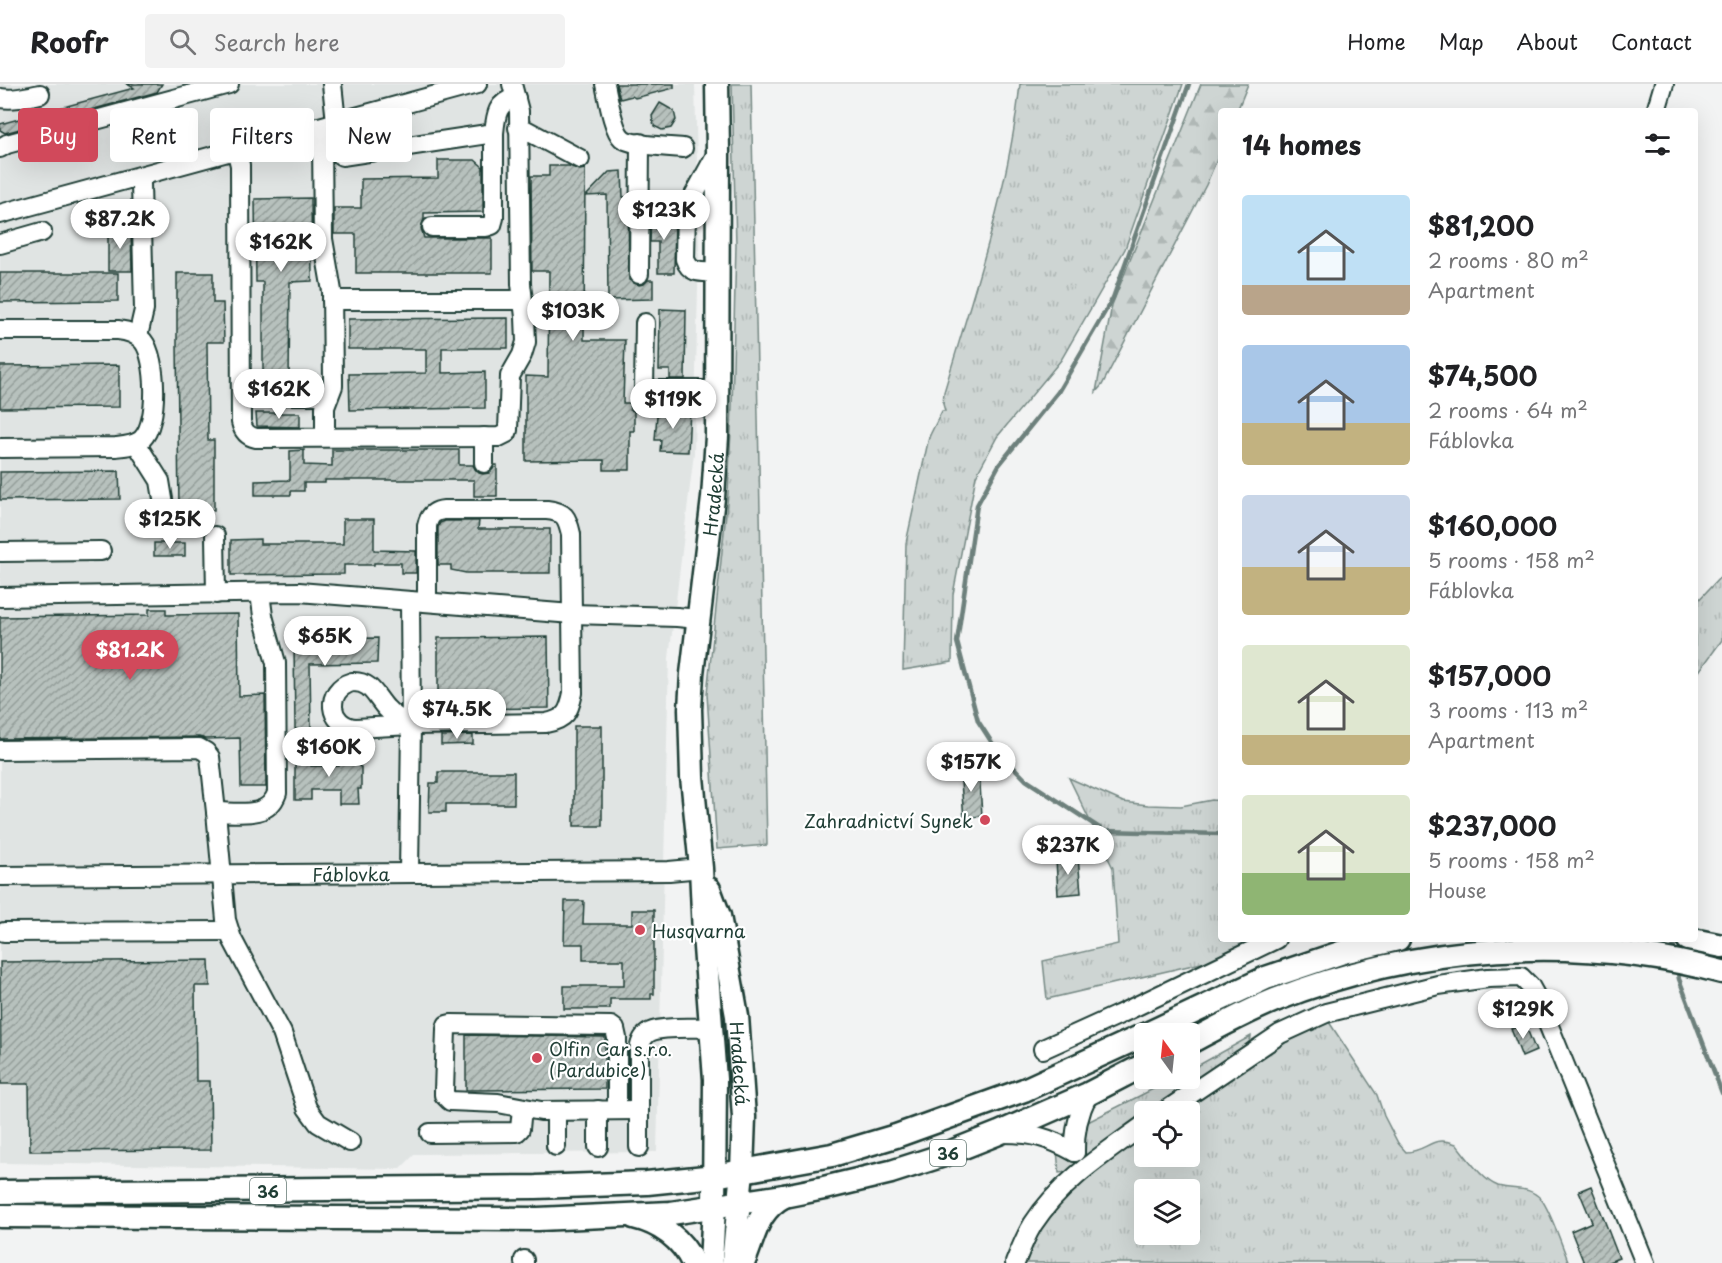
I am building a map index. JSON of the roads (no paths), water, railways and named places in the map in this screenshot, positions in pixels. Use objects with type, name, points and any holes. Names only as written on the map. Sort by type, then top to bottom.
[{"type":"main road","name":"Hradecká","points":[[711,1263],[716,1100],[701,868],[692,777],[690,708],[713,498],[717,436],[717,84]]},
{"type":"main road","name":"Hradecká","points":[[701,868],[718,916],[737,1016],[744,1117],[734,1263]]},
{"type":"main road","points":[[1698,941],[1722,946]]},
{"type":"main road","name":"36","points":[[1170,1023],[1266,978],[1343,952],[1385,942]]},
{"type":"main road","points":[[1200,1037],[1239,1016],[1303,990],[1349,975],[1405,962],[1496,950],[1589,950],[1656,957],[1722,972]]},
{"type":"main road","name":"36","points":[[0,1192],[536,1187],[647,1183],[715,1176],[832,1155],[907,1133],[1024,1090],[1134,1040]]},
{"type":"main road","name":"36","points":[[0,1216],[538,1219],[671,1213],[784,1196],[891,1172],[941,1156],[999,1133],[1088,1094],[1134,1070]]},
{"type":"main road","points":[[743,1263],[759,1219],[770,1206],[784,1196]]},
{"type":"main road","points":[[624,1216],[648,1221],[670,1233],[686,1250],[693,1263]]},
{"type":"street","points":[[0,148],[7,144],[228,84]]},
{"type":"street","points":[[332,84],[335,108]]},
{"type":"street","points":[[388,108],[477,84]]},
{"type":"street","points":[[605,84],[619,135],[626,141],[683,148]]},
{"type":"street","points":[[1657,108],[1664,84]]},
{"type":"street","points":[[239,162],[242,428],[250,436],[256,438],[499,437],[508,430],[510,376],[522,355],[525,342],[521,284],[519,111],[514,91]]},
{"type":"street","points":[[432,227],[492,225],[494,218],[494,133],[502,104],[514,91]]},
{"type":"street","points":[[0,98],[22,98],[40,94]]},
{"type":"street","points":[[314,128],[326,125]]},
{"type":"street","points":[[318,127],[322,141],[323,239],[331,279],[332,300],[333,380],[325,407],[325,437]]},
{"type":"street","points":[[519,128],[580,159]]},
{"type":"street","points":[[412,145],[494,133]]},
{"type":"street","points":[[639,274],[640,143]]},
{"type":"street","points":[[718,152],[686,210],[685,217],[687,265],[697,273],[718,272]]},
{"type":"street","points":[[0,214],[210,156]]},
{"type":"street","points":[[138,336],[144,310],[141,183]]},
{"type":"street","points":[[0,244],[42,232]]},
{"type":"street","points":[[332,300],[522,300]]},
{"type":"street","points":[[645,323],[644,390],[717,390]]},
{"type":"street","points":[[0,330],[118,330],[138,336],[150,357],[153,401],[151,422],[147,433],[136,443],[116,447],[0,447]]},
{"type":"street","points":[[270,395],[329,395]]},
{"type":"street","points":[[484,437],[484,463]]},
{"type":"street","points":[[136,443],[160,482],[164,505]]},
{"type":"street","points":[[409,873],[411,725],[418,601],[429,517],[435,512],[444,510],[547,510],[563,514],[569,525],[573,693],[565,716],[558,721],[546,723],[411,725]]},
{"type":"street","points":[[215,536],[216,594]]},
{"type":"street","points":[[0,552],[102,551]]},
{"type":"street","points":[[0,597],[298,592],[572,614],[698,619]]},
{"type":"street","points":[[216,812],[258,812],[270,806],[277,793],[276,663],[263,616],[260,593]]},
{"type":"street","points":[[0,750],[199,748],[206,752],[210,757],[229,931],[282,1033],[307,1108],[318,1123],[351,1142]]},
{"type":"street","name":"Fáblovka","points":[[0,876],[669,871],[701,868]]},
{"type":"street","points":[[4,932],[229,931]]},
{"type":"street","points":[[1043,1049],[1270,942]]},
{"type":"street","points":[[1180,1101],[1280,1034],[1326,1013],[1438,985],[1488,978],[1521,977],[1530,986],[1540,1004],[1646,1263]]},
{"type":"street","points":[[617,1110],[617,1038],[615,1029],[611,1026],[447,1025],[444,1091],[447,1099],[455,1102],[498,1102],[535,1111],[639,1110]]},
{"type":"street","points":[[639,1147],[639,1051],[641,1041],[651,1032],[662,1029],[712,1028]]},
{"type":"street","points":[[999,1133],[1041,1136],[1075,1152],[1075,1129],[1088,1094]]},
{"type":"street","points":[[430,1133],[517,1132],[520,1129],[522,1108]]},
{"type":"street","points":[[598,1110],[598,1148]]},
{"type":"street","points":[[556,1111],[556,1146]]},
{"type":"street","points":[[1015,1263],[1032,1226],[1053,1198],[1086,1168],[1134,1132]]},
{"type":"waterway","points":[[1189,84],[1113,298],[1058,392],[999,465],[977,505],[957,642],[978,721],[996,749],[1026,780],[1104,831],[1218,834]]},
{"type":"waterway","points":[[1673,942],[1675,954]]},
{"type":"waterway","points":[[1677,968],[1679,979],[1722,1093]]},
{"type":"place","name":"Zahradnictví Synek","points":[[985,820]]},
{"type":"place","name":"Husqvarna","points":[[640,930]]},
{"type":"place","name":"Olfin Car s.r.o. (Pardubice)","points":[[537,1058]]}]
